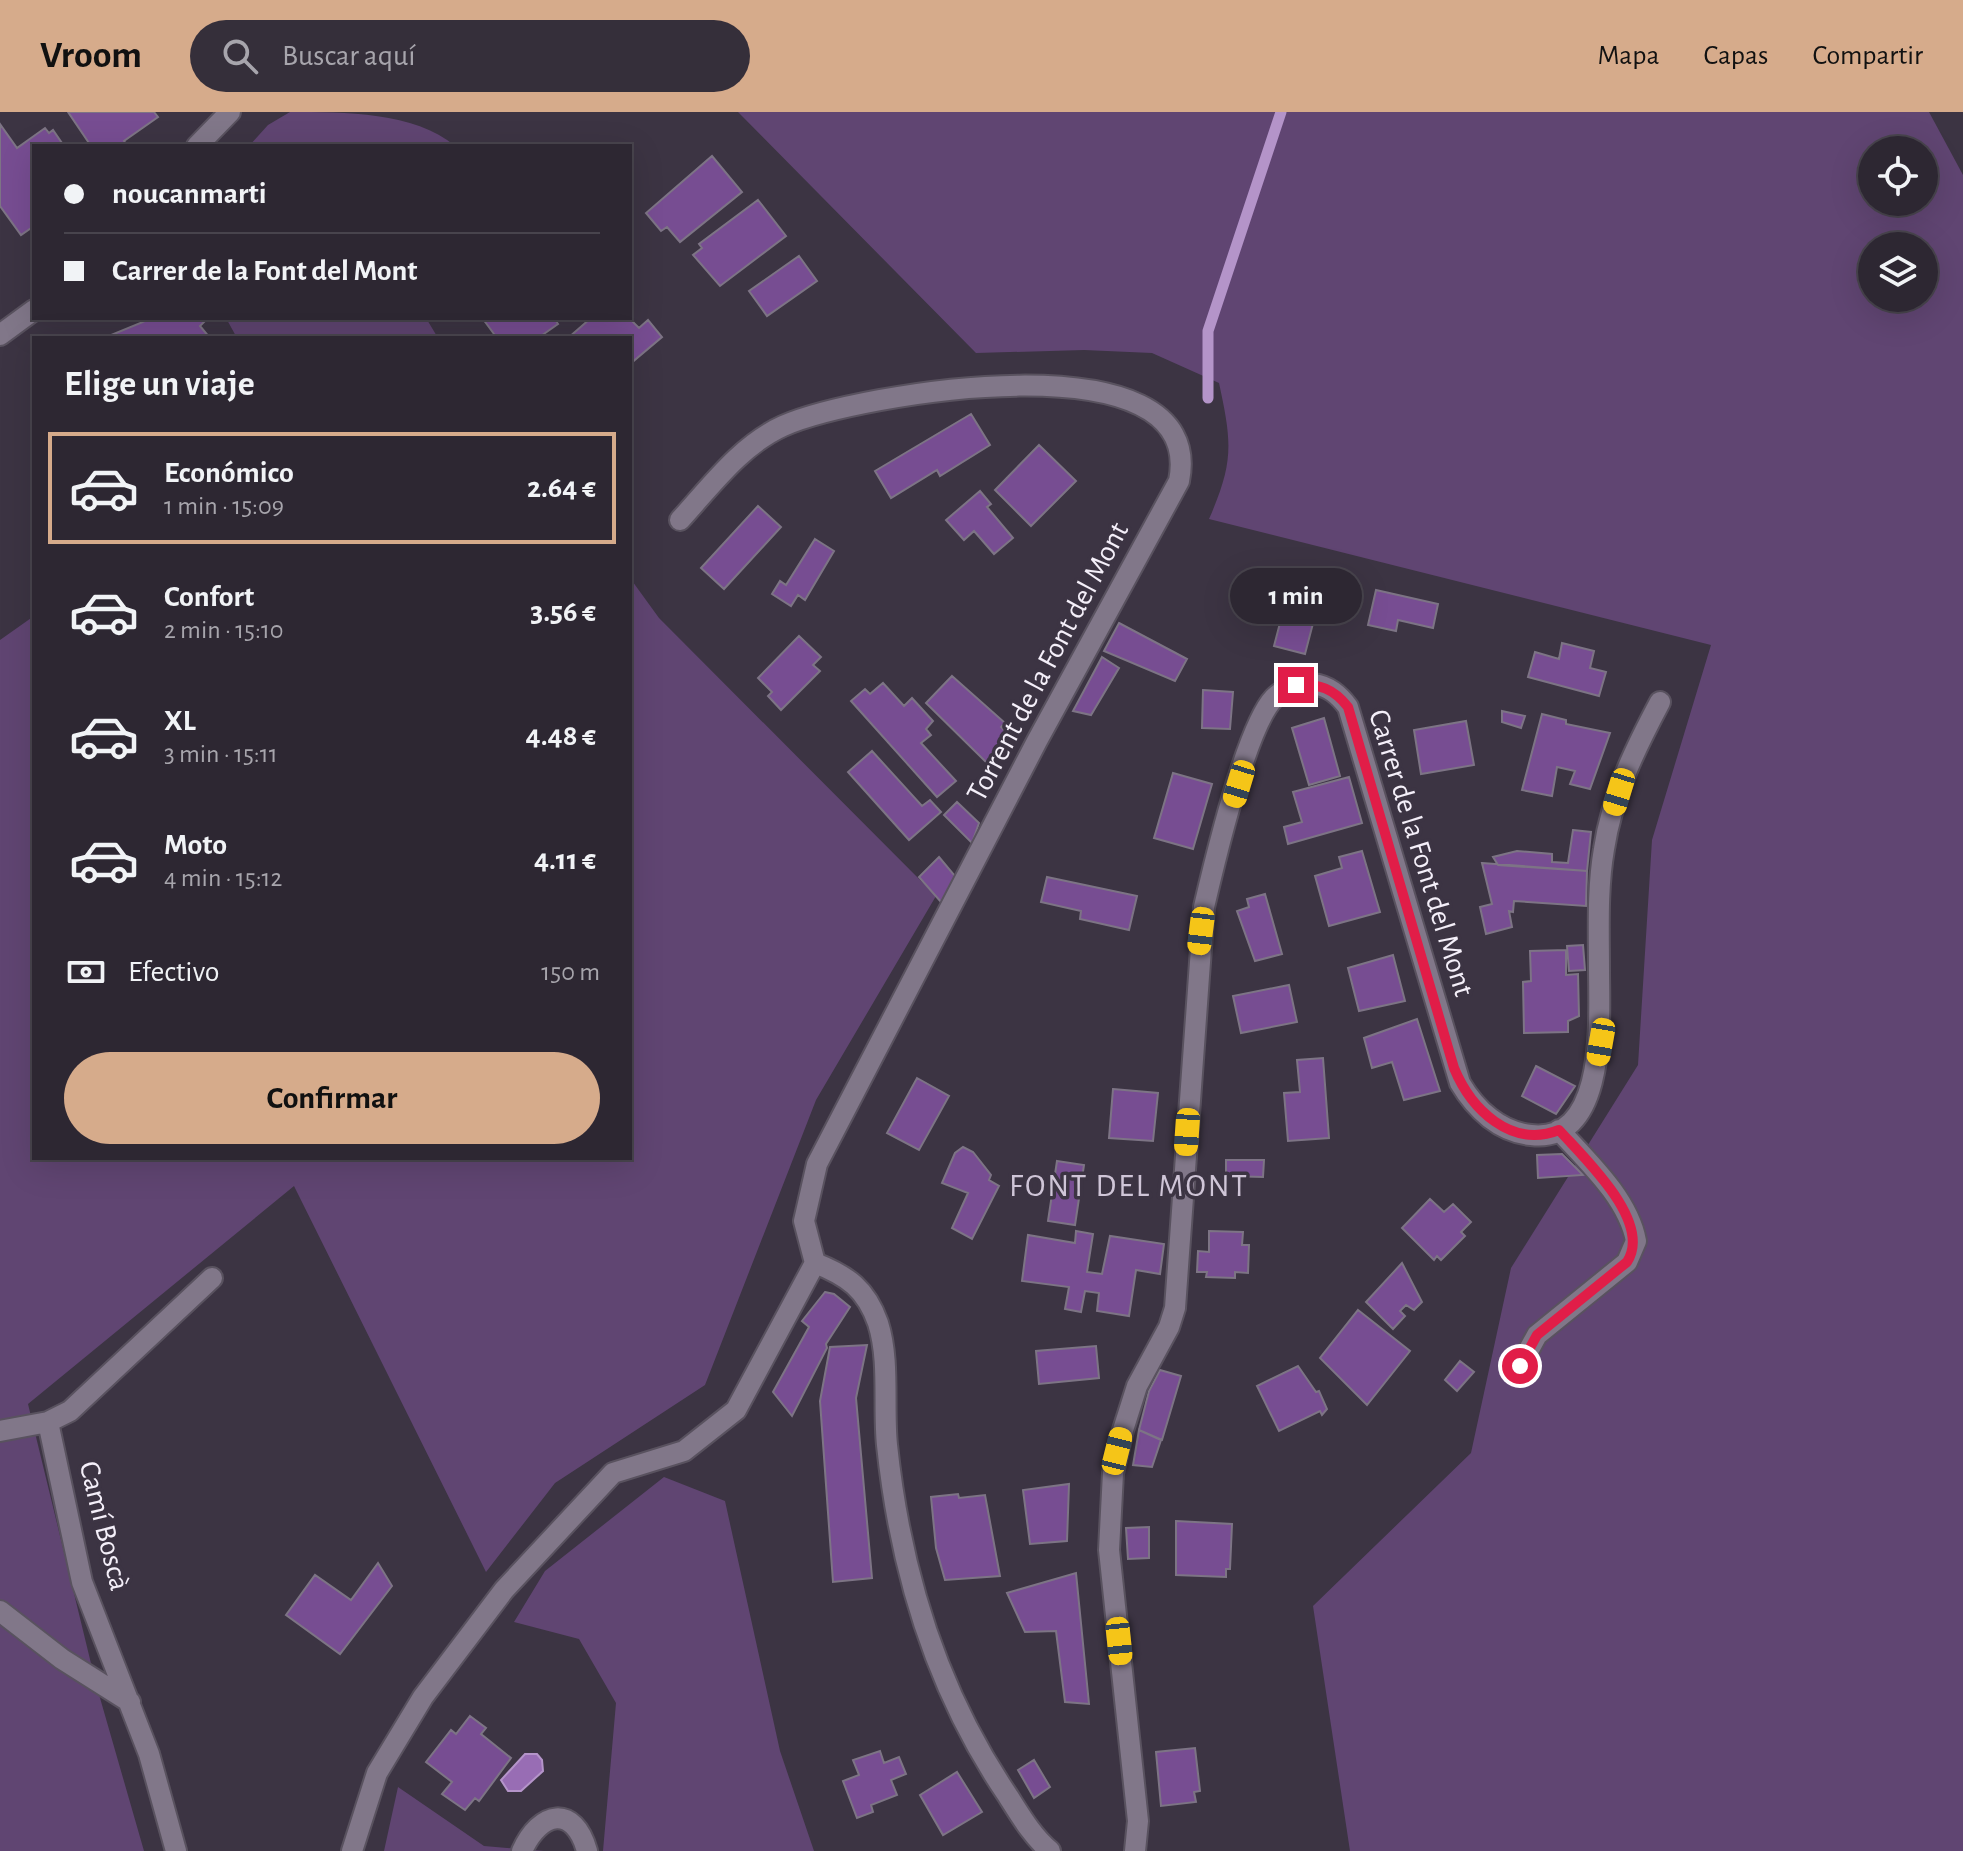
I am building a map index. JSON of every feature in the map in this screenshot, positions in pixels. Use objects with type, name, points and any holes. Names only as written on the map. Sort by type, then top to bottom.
[{"type":"street","points":[[199,144],[230,112]]},
{"type":"street","points":[[0,335],[32,311]]},
{"type":"street","name":"Torrent de la Font del Mont","points":[[680,520],[758,439],[824,411],[930,393],[1011,387],[1093,390],[1122,395],[1155,411],[1175,434],[1180,449],[1179,481],[1037,741],[943,928],[817,1164],[804,1221],[815,1263]]},
{"type":"street","name":"Carrer de la Font del Mont","points":[[1135,1851],[1138,1821],[1109,1550],[1113,1473],[1137,1386],[1169,1327],[1175,1308],[1198,955],[1213,866],[1256,729],[1267,707],[1285,690],[1296,685],[1320,685],[1341,698],[1348,707],[1454,1068],[1469,1097],[1506,1128],[1536,1136],[1559,1130]]},
{"type":"street","points":[[1520,1366],[1537,1335],[1627,1262],[1636,1241],[1628,1218],[1598,1172],[1559,1130],[1584,1102],[1601,1042],[1600,877],[1609,823],[1630,761],[1660,702]]},
{"type":"street","points":[[352,1851],[377,1773],[423,1697],[504,1590],[613,1473],[684,1451],[736,1410],[815,1263],[857,1284],[878,1324],[896,1508],[922,1615],[944,1684],[994,1776],[1037,1840],[1050,1851]]},
{"type":"street","points":[[0,1431],[48,1422],[91,1394],[212,1278]]},
{"type":"street","name":"Camí Boscà","points":[[48,1422],[82,1582],[149,1754],[176,1851]]},
{"type":"street","points":[[0,1611],[62,1659],[130,1702]]},
{"type":"street","points":[[522,1851],[537,1827],[558,1818],[568,1819],[583,1837],[587,1851]]},
{"type":"shaded area","points":[[290,112],[378,116],[420,126],[452,144],[251,144],[268,125]]},
{"type":"shaded area","points":[[738,112],[1929,112],[1963,175],[1963,1851],[1350,1851],[1313,1606],[1471,1453],[1511,1268],[1638,1065],[1652,840],[1711,645],[1209,519],[1227,467],[1228,437],[1219,383],[1152,353],[1084,350],[976,353]]},
{"type":"shaded area","points":[[227,320],[427,320],[437,336],[236,336]]},
{"type":"shaded area","points":[[632,581],[659,618],[936,896],[816,1100],[705,1385],[555,1483],[486,1572],[294,1186],[28,1404],[96,1684],[144,1851],[0,1851],[0,640],[32,617],[32,1160],[632,1160]]},
{"type":"shaded area","points":[[664,1477],[725,1501],[780,1751],[814,1851],[603,1851],[616,1703],[579,1639],[514,1622],[545,1571]]},
{"type":"shaded area","points":[[525,1754],[537,1754],[542,1760],[543,1771],[521,1791],[508,1791],[501,1780]]},
{"type":"shaded area","points":[[398,1787],[484,1846],[544,1851],[384,1851]]},
{"type":"building","points":[[68,112],[154,112],[158,117],[124,141],[126,144],[90,144]]},
{"type":"building","points":[[0,124],[17,148],[45,128],[49,133],[53,130],[63,144],[32,144],[32,227],[21,235],[0,206]]},
{"type":"building","points":[[712,156],[742,192],[680,242],[667,227],[661,231],[646,213]]},
{"type":"building","points":[[758,200],[786,236],[720,286],[693,255],[702,248],[699,244]]},
{"type":"building","points":[[799,256],[817,281],[767,316],[749,291]]},
{"type":"building","points":[[141,320],[204,320],[200,326],[208,336],[109,336],[143,322]]},
{"type":"building","points":[[484,320],[555,320],[558,324],[541,336],[496,336]]},
{"type":"building","points":[[589,320],[631,320],[639,328],[648,320],[662,337],[632,362],[632,336],[570,336]]},
{"type":"building","points":[[971,414],[990,445],[940,476],[937,470],[891,498],[875,471]]},
{"type":"building","points":[[1039,445],[1076,481],[1031,526],[995,490]]},
{"type":"building","points":[[980,491],[991,504],[987,507],[1013,538],[994,554],[974,531],[964,540],[946,520]]},
{"type":"building","points":[[758,506],[781,527],[724,589],[701,568]]},
{"type":"building","points":[[815,539],[834,551],[805,600],[798,595],[791,606],[772,594],[780,581],[786,585]]},
{"type":"building","points":[[1292,577],[1323,585],[1305,654],[1274,646]]},
{"type":"building","points":[[1376,590],[1438,604],[1433,628],[1398,620],[1396,631],[1368,625]]},
{"type":"building","points":[[1119,623],[1187,659],[1175,681],[1104,651]]},
{"type":"building","points":[[799,636],[821,657],[813,665],[820,671],[781,710],[768,696],[772,692],[758,678]]},
{"type":"building","points":[[1562,643],[1594,651],[1590,668],[1606,672],[1599,696],[1528,677],[1535,652],[1559,659]]},
{"type":"building","points":[[1102,657],[1119,668],[1091,715],[1073,711]]},
{"type":"building","points":[[952,676],[1005,723],[1001,727],[1014,740],[989,765],[926,703]]},
{"type":"building","points":[[883,683],[904,706],[912,698],[933,721],[926,729],[931,735],[921,743],[956,781],[937,797],[851,701],[865,689],[870,694]]},
{"type":"building","points":[[1203,690],[1233,692],[1230,729],[1202,728]]},
{"type":"building","points":[[1502,711],[1525,716],[1521,728],[1502,722]]},
{"type":"building","points":[[1542,714],[1566,720],[1566,724],[1610,733],[1590,789],[1570,784],[1575,771],[1557,767],[1552,796],[1522,790]]},
{"type":"building","points":[[1324,718],[1340,776],[1309,785],[1292,728]]},
{"type":"building","points":[[1466,721],[1474,765],[1421,774],[1414,730]]},
{"type":"building","points":[[872,751],[922,806],[930,800],[941,812],[909,840],[848,772]]},
{"type":"building","points":[[1173,773],[1212,784],[1193,849],[1154,838]]},
{"type":"building","points":[[1349,777],[1362,823],[1288,844],[1284,827],[1302,822],[1293,792]]},
{"type":"building","points":[[957,802],[979,823],[972,843],[944,815]]},
{"type":"building","points":[[1573,830],[1591,832],[1587,871],[1498,865],[1493,857],[1517,851],[1552,854],[1552,862],[1568,863]]},
{"type":"building","points":[[1362,851],[1380,912],[1329,926],[1315,876],[1342,868],[1339,857]]},
{"type":"building","points":[[939,857],[955,876],[941,902],[919,877]]},
{"type":"building","points":[[1482,863],[1587,871],[1586,906],[1514,901],[1513,912],[1509,911],[1512,927],[1486,934],[1480,907],[1492,904]]},
{"type":"building","points":[[1047,877],[1137,896],[1129,930],[1080,919],[1081,911],[1041,902]]},
{"type":"building","points":[[1265,894],[1282,954],[1255,961],[1237,911],[1249,907],[1247,899]]},
{"type":"building","points":[[1583,945],[1585,970],[1569,971],[1567,946]]},
{"type":"building","points":[[1566,950],[1566,975],[1578,974],[1579,1016],[1568,1021],[1568,1032],[1524,1033],[1523,982],[1531,981],[1530,951]]},
{"type":"building","points":[[1393,955],[1405,1001],[1359,1011],[1348,968]]},
{"type":"building","points":[[1289,985],[1297,1022],[1241,1033],[1233,996]]},
{"type":"building","points":[[1417,1019],[1440,1091],[1404,1100],[1392,1062],[1372,1068],[1364,1038]]},
{"type":"building","points":[[1323,1058],[1329,1138],[1288,1141],[1284,1093],[1300,1092],[1297,1060]]},
{"type":"building","points":[[1536,1066],[1575,1086],[1556,1114],[1522,1096]]},
{"type":"building","points":[[917,1078],[949,1096],[919,1150],[887,1133]]},
{"type":"building","points":[[1113,1089],[1158,1093],[1153,1141],[1109,1138]]},
{"type":"building","points":[[963,1147],[973,1152],[991,1175],[989,1180],[999,1186],[972,1239],[952,1228],[968,1193],[942,1183],[955,1153]]},
{"type":"building","points":[[1562,1154],[1583,1175],[1538,1178],[1537,1155]]},
{"type":"building","points":[[1226,1160],[1264,1160],[1263,1177],[1226,1176]]},
{"type":"building","points":[[1057,1161],[1084,1165],[1075,1225],[1048,1221]]},
{"type":"building","points":[[1430,1199],[1444,1212],[1453,1204],[1471,1222],[1461,1232],[1465,1236],[1441,1260],[1437,1256],[1434,1260],[1402,1228]]},
{"type":"building","points":[[1076,1231],[1093,1234],[1087,1272],[1102,1274],[1110,1236],[1164,1244],[1160,1274],[1136,1270],[1129,1316],[1097,1311],[1099,1293],[1085,1291],[1081,1312],[1065,1309],[1069,1287],[1022,1281],[1028,1235],[1075,1243]]},
{"type":"building","points":[[1209,1231],[1243,1232],[1242,1245],[1249,1245],[1248,1273],[1235,1272],[1235,1278],[1206,1277],[1207,1272],[1197,1272],[1198,1251],[1209,1252]]},
{"type":"building","points":[[1402,1263],[1422,1302],[1414,1310],[1406,1305],[1400,1311],[1405,1316],[1393,1329],[1366,1302]]},
{"type":"building","points":[[825,1292],[834,1294],[850,1307],[826,1344],[827,1348],[792,1416],[773,1392],[809,1327],[802,1321]]},
{"type":"building","points":[[1358,1310],[1410,1351],[1367,1405],[1320,1358]]},
{"type":"building","points":[[867,1345],[856,1398],[872,1578],[833,1582],[820,1401],[830,1347]]},
{"type":"building","points":[[1096,1346],[1099,1378],[1039,1384],[1036,1351]]},
{"type":"building","points":[[1460,1361],[1474,1372],[1457,1391],[1445,1380]]},
{"type":"building","points":[[1298,1366],[1316,1392],[1319,1391],[1327,1409],[1322,1415],[1320,1411],[1279,1431],[1257,1386]]},
{"type":"building","points":[[1160,1370],[1181,1376],[1162,1440],[1139,1430],[1149,1391]]},
{"type":"building","points":[[1139,1430],[1161,1440],[1152,1467],[1133,1465]]},
{"type":"building","points":[[1069,1484],[1067,1541],[1030,1544],[1023,1490]]},
{"type":"building","points":[[958,1494],[959,1498],[985,1495],[1000,1576],[945,1580],[936,1548],[931,1497]]},
{"type":"building","points":[[1176,1521],[1232,1524],[1230,1569],[1226,1569],[1226,1577],[1176,1575]]},
{"type":"building","points":[[1149,1527],[1149,1558],[1128,1559],[1126,1528]]},
{"type":"building","points":[[378,1563],[392,1586],[340,1654],[286,1615],[315,1575],[351,1600]]},
{"type":"building","points":[[1076,1573],[1089,1704],[1065,1702],[1056,1631],[1025,1632],[1007,1593]]},
{"type":"building","points":[[470,1716],[486,1728],[481,1734],[511,1758],[479,1801],[475,1798],[465,1810],[442,1794],[452,1782],[426,1762],[451,1730],[456,1734]]},
{"type":"building","points":[[1195,1748],[1200,1791],[1194,1792],[1196,1802],[1161,1806],[1156,1752]]},
{"type":"building","points":[[880,1751],[884,1763],[899,1757],[906,1774],[891,1780],[897,1795],[871,1805],[873,1812],[857,1818],[843,1781],[859,1775],[853,1760]]},
{"type":"building","points":[[1034,1760],[1050,1787],[1034,1798],[1018,1770]]},
{"type":"building","points":[[957,1772],[982,1812],[943,1835],[920,1795]]},
{"type":"waterway","points":[[1208,398],[1208,331],[1281,112]]},
{"type":"district","name":"FONT DEL MONT","points":[[1129,1186]]},
{"type":"route","points":[[1296,685],[1320,685],[1331,690],[1348,707],[1460,1083],[1479,1109],[1506,1128],[1536,1136],[1559,1130],[1598,1172],[1633,1228],[1636,1241],[1627,1262],[1537,1335],[1520,1366]]}]
